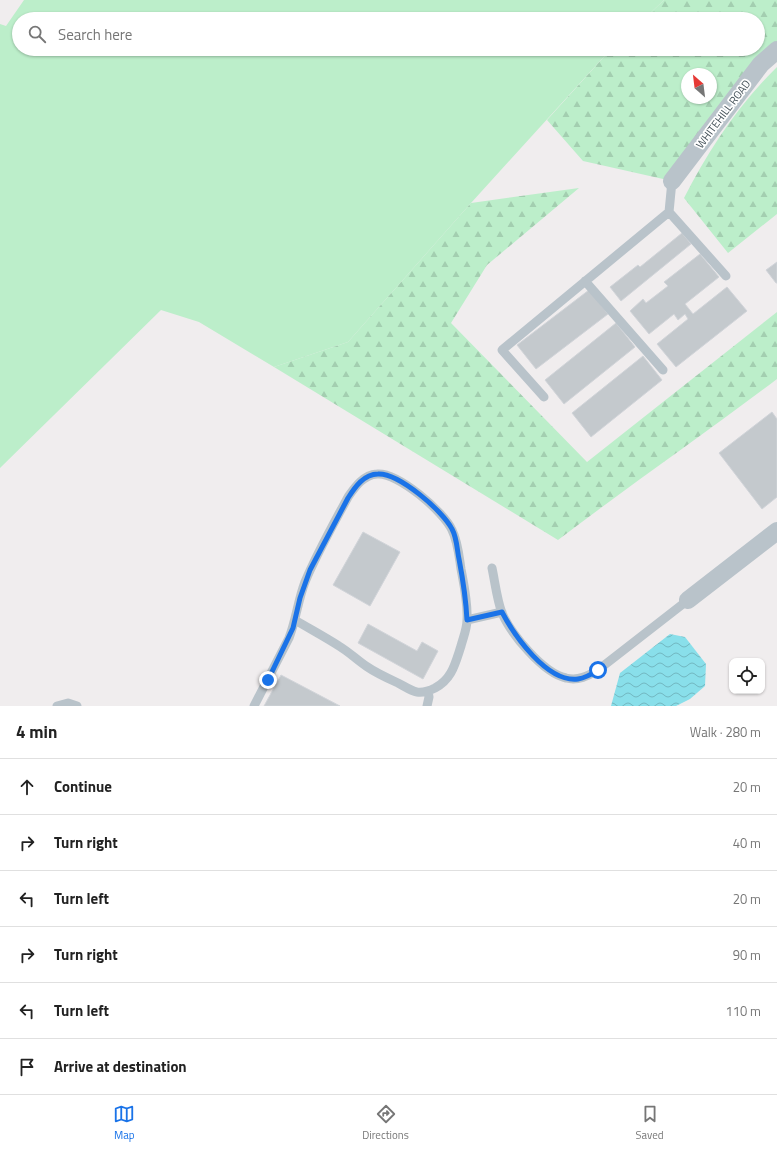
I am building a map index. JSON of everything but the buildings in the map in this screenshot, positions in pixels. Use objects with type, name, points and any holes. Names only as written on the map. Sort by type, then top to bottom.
[{"type":"street","name":"WHITEHILL ROAD","points":[[672,181],[761,64],[777,50]]},
{"type":"street","points":[[688,600],[777,532]]},
{"type":"lane","points":[[544,397],[502,350],[669,212],[672,181]]},
{"type":"lane","points":[[669,212],[726,276]]},
{"type":"lane","points":[[585,281],[663,370]]},
{"type":"lane","points":[[254,706],[289,638],[307,577],[354,487],[368,476],[378,474],[395,478],[419,494],[444,517],[452,530],[456,543],[465,595],[467,620],[464,637],[453,671],[441,685],[428,692],[416,692],[410,690],[366,666],[340,647],[295,620]]},
{"type":"lane","points":[[492,568],[502,612],[514,634],[532,655],[550,670],[566,678],[577,679],[588,676],[598,670],[688,600]]},
{"type":"lane","points":[[467,620],[502,612]]},
{"type":"lane","points":[[427,706],[429,697],[428,692]]},
{"type":"lane","points":[[57,706],[68,703],[77,706]]},
{"type":"green space","points":[[24,0],[664,0],[651,12],[16,12]]},
{"type":"green space","points":[[664,0],[777,0],[777,50],[672,181],[583,161],[547,120],[605,56],[765,56],[765,12],[651,12]]},
{"type":"green space","points":[[12,17],[12,56],[605,56],[471,203],[348,342],[274,367],[199,322],[161,310],[0,468],[0,24],[6,26]]},
{"type":"green space","points":[[777,67],[777,214],[728,253],[684,198],[703,163],[725,129],[749,97]]},
{"type":"green space","points":[[579,188],[487,265],[451,323],[587,462],[777,312],[777,379],[558,540],[274,367],[348,342],[471,203]]},
{"type":"water","points":[[670,634],[685,637],[706,664],[705,686],[690,699],[676,706],[611,706],[620,673]]},
{"type":"route","points":[[268,680],[293,628],[304,584],[310,570],[348,498],[354,487],[361,481],[368,476],[378,474],[395,478],[419,494],[444,517],[452,530],[456,543],[466,602],[467,620],[502,612],[514,634],[521,643],[532,655],[558,675],[566,678],[577,679],[588,676],[598,670]]}]
